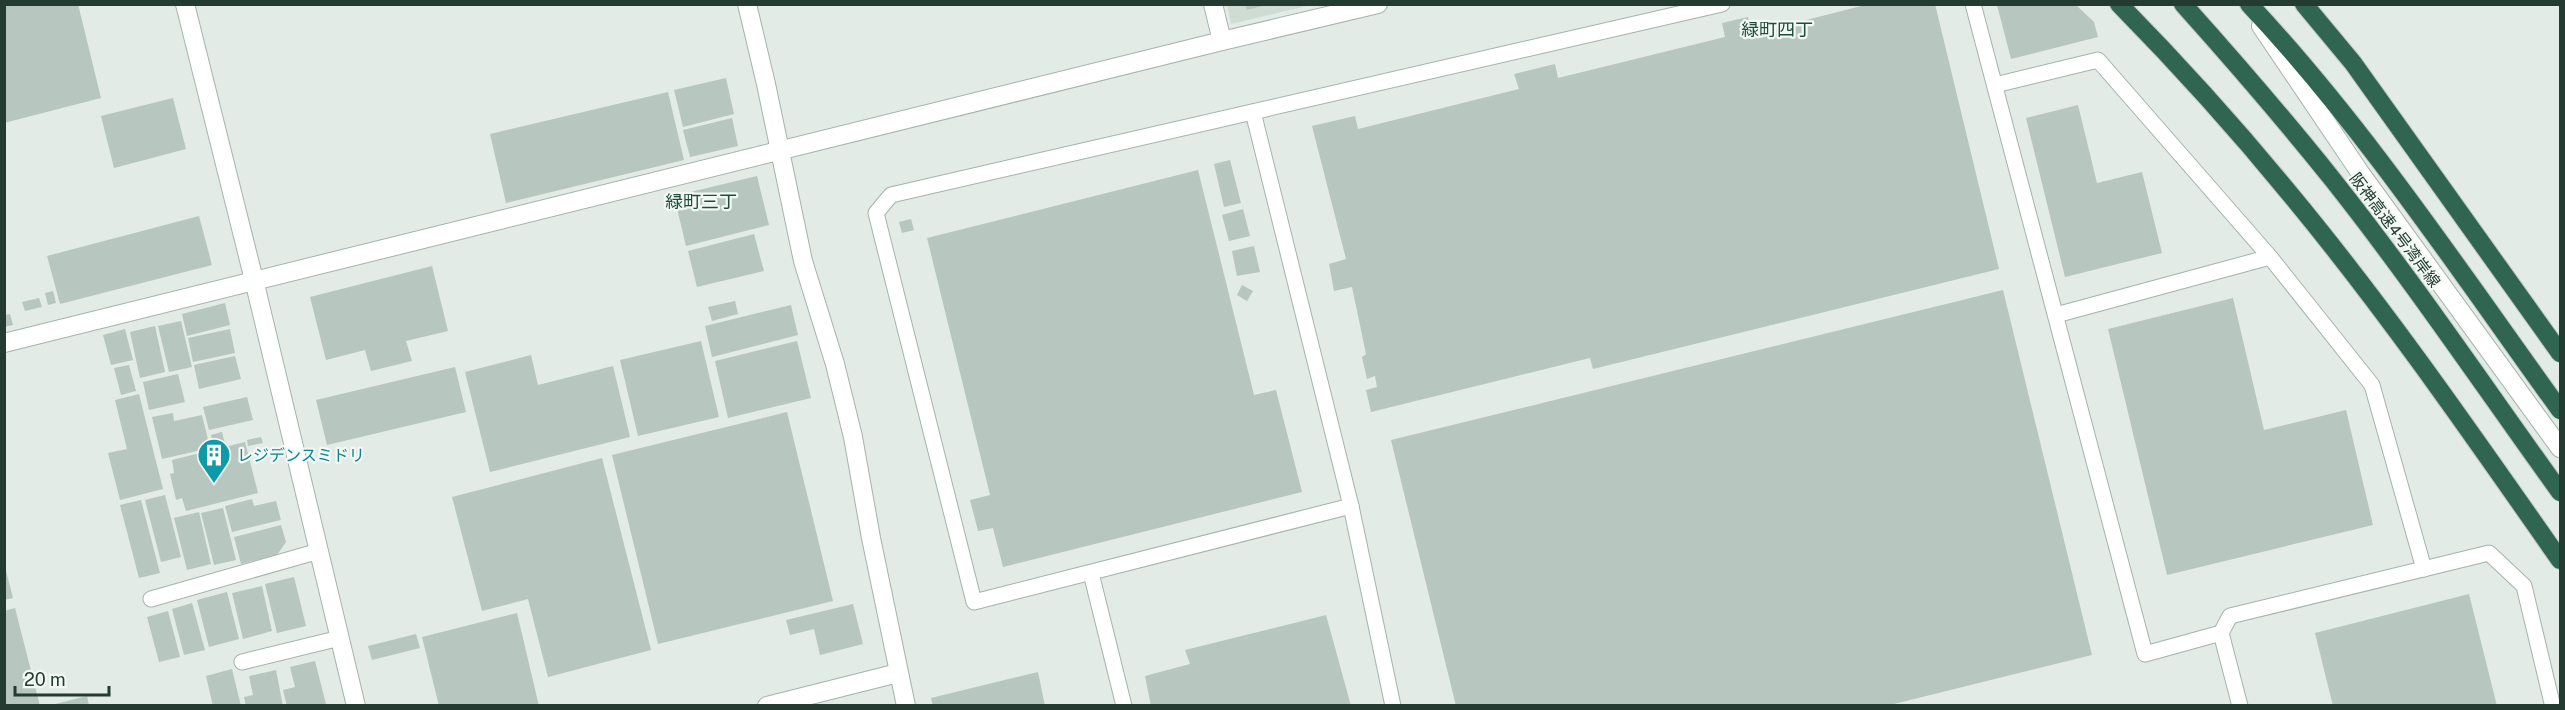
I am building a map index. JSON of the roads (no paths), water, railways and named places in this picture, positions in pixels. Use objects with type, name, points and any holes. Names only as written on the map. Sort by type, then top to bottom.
[{"type":"highway","points":[[2119,4],[2186,73],[2292,195],[2423,367],[2560,560]]},
{"type":"highway","name":"阪神高速4号湾岸線","points":[[2183,4],[2265,96],[2335,182],[2423,299],[2560,492]]},
{"type":"highway","name":"阪神高速4号湾岸線","points":[[2248,4],[2283,41],[2353,128],[2560,410]]},
{"type":"highway","points":[[2304,4],[2353,63],[2560,353]]},
{"type":"street","points":[[185,4],[356,705]]},
{"type":"street","points":[[747,4],[803,261],[835,364],[853,437],[906,705]]},
{"type":"street","points":[[1213,4],[1221,41]]},
{"type":"street","points":[[4,343],[1378,4]]},
{"type":"street","points":[[2248,4],[2361,174],[2560,448]]},
{"type":"street","points":[[767,705],[898,673]]},
{"type":"lane","points":[[1351,506],[975,602],[876,213],[891,195],[1722,4]]},
{"type":"lane","points":[[1973,4],[2145,654],[2221,633]]},
{"type":"lane","points":[[1995,85],[2098,60],[2270,257],[2372,385],[2424,569]]},
{"type":"lane","points":[[1253,112],[1351,506],[1393,705]]},
{"type":"lane","points":[[2055,315],[2270,257]]},
{"type":"lane","points":[[151,599],[319,551]]},
{"type":"lane","points":[[2240,705],[2221,633],[2230,616],[2489,553],[2524,586],[2552,703]]},
{"type":"lane","points":[[1091,573],[1125,705]]},
{"type":"lane","points":[[242,662],[340,638]]},
{"type":"place","name":"レジデンスミドリ","points":[[214,484]]},
{"type":"district","name":"緑町四丁","points":[[1777,29]]},
{"type":"district","name":"緑町三丁","points":[[701,201]]}]
